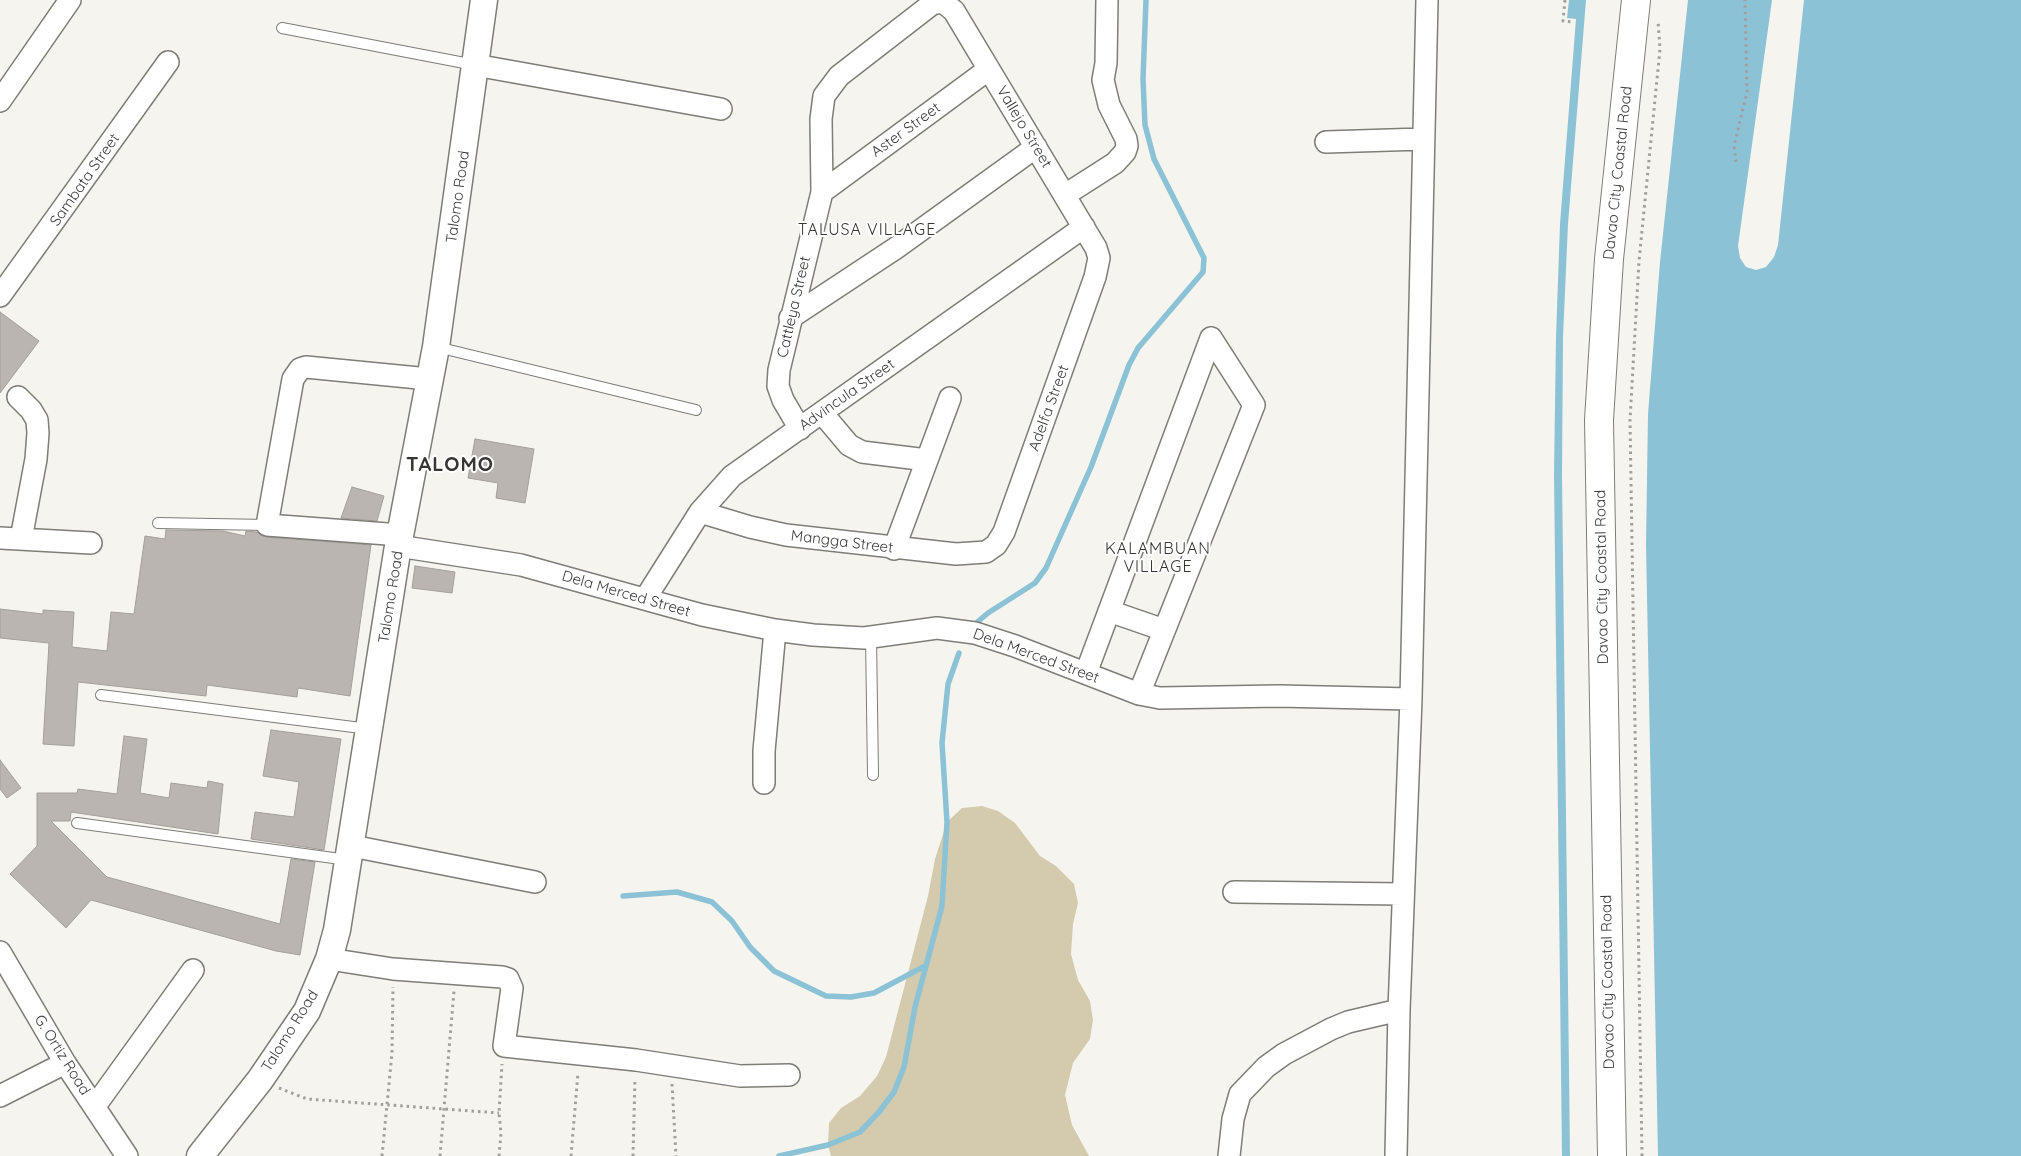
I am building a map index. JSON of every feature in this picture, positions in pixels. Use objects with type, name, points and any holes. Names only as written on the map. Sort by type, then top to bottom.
[{"type":"main road","name":"Davao City Coastal Road","points":[[1612,1156],[1600,420],[1609,259],[1636,0]]},
{"type":"street","points":[[0,101],[70,0]]},
{"type":"street","name":"Talomo Road","points":[[200,1156],[260,1080],[307,1011],[329,959],[350,853],[400,540],[436,347],[484,0]]},
{"type":"street","points":[[1065,195],[1115,163],[1125,152],[1127,146],[1126,139],[1109,105],[1103,80],[1106,63],[1107,0]]},
{"type":"street","points":[[1396,1156],[1399,1010],[1411,699],[1422,138],[1427,0]]},
{"type":"street","name":"Cattleya Street","points":[[800,429],[783,400],[778,386],[790,318],[822,192],[822,106],[830,86],[839,76],[932,4],[952,4]]},
{"type":"street","name":"Vallejo Street","points":[[952,4],[1084,227],[1096,248],[1099,258]]},
{"type":"street","name":"Sambata Street","points":[[0,296],[168,62]]},
{"type":"street","points":[[475,65],[721,109]]},
{"type":"street","name":"Aster Street","points":[[822,192],[989,69]]},
{"type":"street","points":[[1326,142],[1422,138]]},
{"type":"street","points":[[790,318],[896,248],[1036,147]]},
{"type":"street","name":"Advincula Street","points":[[645,599],[700,512],[732,476],[1084,227]]},
{"type":"street","name":"Adelfa Street","points":[[986,552],[996,545],[1004,532],[1095,277],[1099,258]]},
{"type":"street","points":[[1086,674],[1211,338],[1254,405],[1139,694]]},
{"type":"street","points":[[267,525],[293,379],[300,369],[429,379]]},
{"type":"street","points":[[18,397],[31,410],[37,420],[38,433],[36,459],[10,539],[91,543]]},
{"type":"street","points":[[894,549],[950,398]]},
{"type":"street","points":[[822,413],[849,445],[862,452],[926,460]]},
{"type":"street","name":"Mangga Street","points":[[700,512],[750,527],[786,535],[894,549],[956,554],[986,552]]},
{"type":"street","name":"Dela Merced Street","points":[[267,525],[400,540],[521,565],[739,624],[813,636],[871,637],[918,629],[956,630],[996,639],[1139,694],[1179,699],[1278,696],[1411,699]]},
{"type":"street","points":[[1109,611],[1164,630]]},
{"type":"street","points":[[764,783],[764,751],[775,630]]},
{"type":"street","points":[[350,853],[535,882]]},
{"type":"street","points":[[1234,892],[1403,894]]},
{"type":"street","name":"G. Ortiz Road","points":[[0,952],[65,1063],[127,1156]]},
{"type":"street","points":[[329,959],[393,969],[502,976],[512,983],[504,1046],[636,1060],[670,1067],[740,1076],[789,1075]]},
{"type":"street","points":[[95,1106],[193,970]]},
{"type":"street","points":[[1229,1156],[1233,1119],[1240,1094],[1266,1067],[1284,1054],[1339,1025],[1399,1010]]},
{"type":"street","points":[[0,1096],[65,1063]]},
{"type":"lane","points":[[282,28],[475,65]]},
{"type":"lane","points":[[436,347],[696,410]]},
{"type":"lane","points":[[158,523],[267,525]]},
{"type":"lane","points":[[871,637],[873,775]]},
{"type":"lane","points":[[101,695],[370,729]]},
{"type":"lane","points":[[77,823],[350,853]]},
{"type":"path","points":[[1565,0],[1563,21],[1573,22]]},
{"type":"path","points":[[1736,162],[1734,146],[1747,92],[1745,0]]},
{"type":"path","points":[[1642,1156],[1630,420],[1639,262],[1660,49],[1658,21]]},
{"type":"path","points":[[382,1156],[393,1035],[393,969]]},
{"type":"path","points":[[440,1156],[456,973]]},
{"type":"path","points":[[499,1156],[501,1133],[499,1113],[504,1046]]},
{"type":"path","points":[[571,1156],[580,1055]]},
{"type":"path","points":[[634,1156],[636,1060]]},
{"type":"path","points":[[670,1067],[676,1156]]},
{"type":"path","points":[[260,1080],[307,1099],[499,1113]]},
{"type":"shaded area","points":[[982,806],[998,811],[1015,823],[1040,856],[1056,866],[1074,884],[1078,903],[1073,924],[1071,954],[1078,980],[1090,1001],[1093,1020],[1090,1039],[1073,1063],[1065,1095],[1072,1125],[1089,1156],[831,1156],[828,1145],[829,1123],[841,1108],[860,1096],[877,1076],[886,1057],[928,896],[935,859],[947,822],[962,808]]},
{"type":"water","points":[[1569,0],[1586,0],[1568,224],[1563,337],[1562,474],[1570,1156],[1562,1156],[1554,474],[1560,224],[1576,19],[1567,18]]},
{"type":"water","points":[[1688,0],[2021,0],[2021,1156],[1658,1156],[1646,545],[1648,414],[1660,262]]},
{"type":"pier","points":[[1772,0],[1804,0],[1778,245],[1774,257],[1766,267],[1756,270],[1746,267],[1740,258],[1738,246]]},
{"type":"building","points":[[0,312],[39,341],[0,393]]},
{"type":"building","points":[[475,439],[534,449],[525,503],[496,498],[498,483],[468,478]]},
{"type":"building","points":[[352,487],[384,496],[377,521],[341,518]]},
{"type":"building","points":[[166,530],[223,531],[245,536],[246,531],[257,532],[266,537],[371,545],[350,696],[298,688],[297,697],[207,685],[206,696],[78,682],[74,746],[43,744],[49,643],[0,638],[0,609],[43,614],[43,610],[74,612],[72,647],[107,651],[111,612],[134,614],[145,536],[165,539]]},
{"type":"building","points":[[415,566],[455,572],[452,593],[412,588]]},
{"type":"building","points":[[271,730],[341,739],[324,850],[251,839],[255,812],[294,817],[299,782],[263,776]]},
{"type":"building","points":[[124,736],[147,739],[140,793],[169,798],[171,783],[207,788],[208,781],[223,784],[218,834],[71,812],[70,821],[51,821],[107,877],[280,924],[291,859],[315,862],[300,955],[276,951],[91,900],[66,928],[10,874],[37,846],[37,793],[77,793],[78,789],[117,794]]},
{"type":"building","points":[[0,760],[21,788],[7,798],[0,789]]},
{"type":"waterway","points":[[975,624],[988,613],[1035,583],[1046,568],[1091,467],[1129,365],[1138,348],[1203,272],[1204,258],[1154,159],[1145,125],[1143,79],[1146,0]]},
{"type":"waterway","points":[[779,1156],[828,1145],[860,1132],[879,1112],[894,1092],[904,1067],[915,1007],[942,906],[947,822],[942,743],[948,684],[959,653]]},
{"type":"waterway","points":[[623,896],[677,892],[712,902],[732,921],[750,947],[774,971],[826,996],[851,997],[874,993],[925,966]]},
{"type":"district","name":"TALUSA VILLAGE","points":[[867,230]]},
{"type":"district","name":"TALOMO","points":[[450,465]]},
{"type":"district","name":"KALAMBUAN VILLAGE","points":[[1158,558]]}]
